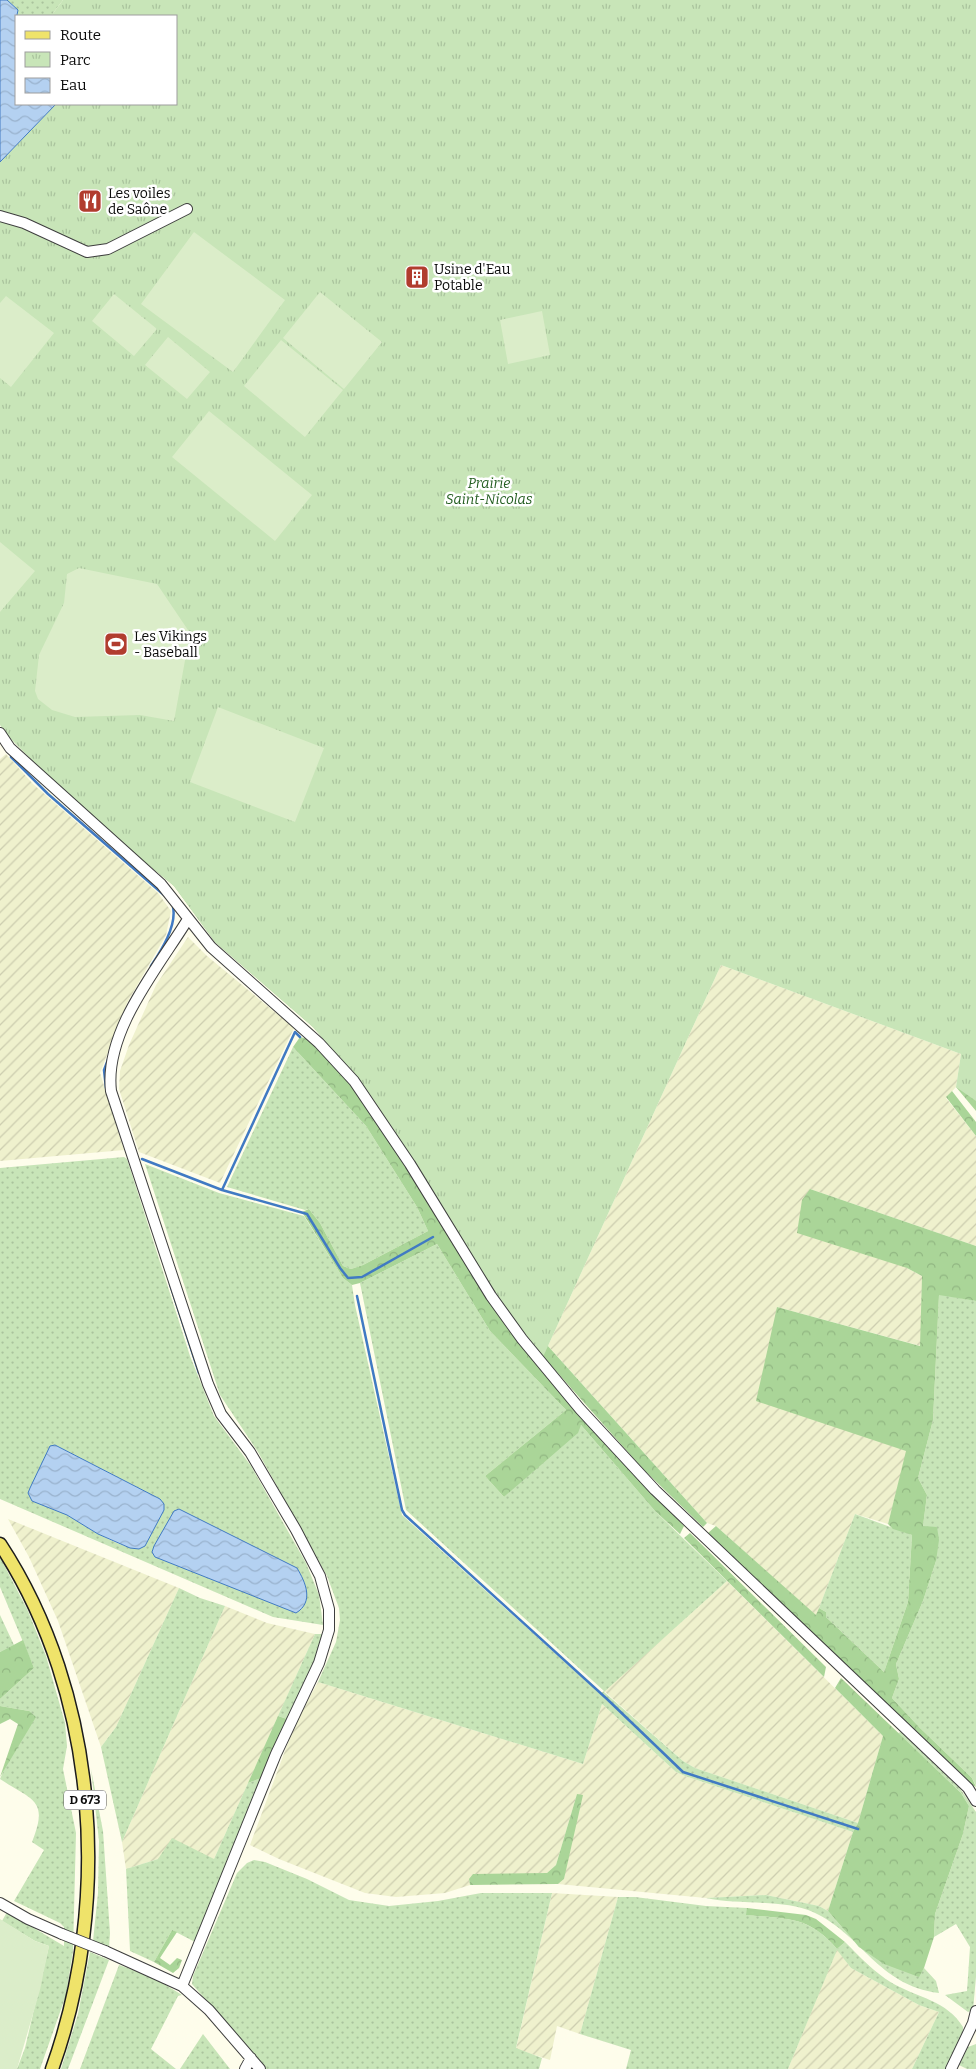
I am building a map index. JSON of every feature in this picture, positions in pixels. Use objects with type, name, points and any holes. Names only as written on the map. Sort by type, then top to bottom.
[{"type":"main road","name":"D 673","points":[[0,1544],[34,1606],[61,1678],[73,1722],[85,1791],[88,1852],[87,1908],[78,1980],[52,2069]]},
{"type":"street","points":[[0,216],[24,223],[87,252],[108,249],[187,209]]},
{"type":"street","points":[[0,733],[10,748],[161,884],[188,919],[233,969],[319,1043],[354,1081],[410,1164],[491,1296],[522,1339],[580,1409],[655,1490],[968,1788],[976,1801]]},
{"type":"street","points":[[182,1986],[276,1754],[319,1663],[329,1630],[329,1616],[320,1576],[296,1530],[250,1452],[222,1414],[208,1384],[112,1091],[112,1061],[136,1001],[188,919]]},
{"type":"street","points":[[0,1903],[28,1920],[105,1951],[182,1986],[209,2010],[260,2069]]},
{"type":"street","points":[[951,2069],[973,2034],[976,2011]]},
{"type":"street","points":[[245,2069],[251,2058]]},
{"type":"green space","points":[[7,0],[63,0],[52,15],[17,15],[18,10]]},
{"type":"green space","name":"Prairie Saint-Nicolas","points":[[63,0],[976,0],[976,1101],[956,1087],[961,1054],[721,965],[543,1357],[524,1335],[495,1292],[358,1079],[313,1027],[215,942],[174,886],[58,787],[7,735],[0,725],[0,162],[55,105],[178,105],[178,15],[52,15]]},
{"type":"green space","points":[[194,232],[285,300],[233,372],[141,304]]},
{"type":"green space","points":[[320,292],[382,342],[344,389],[283,338]]},
{"type":"green space","points":[[114,294],[157,329],[134,356],[92,321]]},
{"type":"green space","points":[[6,296],[54,333],[11,387],[0,378],[0,303]]},
{"type":"green space","points":[[542,311],[550,355],[508,364],[500,320]]},
{"type":"green space","points":[[168,337],[210,372],[187,399],[145,365]]},
{"type":"green space","points":[[281,340],[343,390],[305,437],[244,386]]},
{"type":"green space","points":[[209,411],[312,495],[275,541],[172,457]]},
{"type":"green space","points":[[0,542],[35,571],[0,612]]},
{"type":"green space","name":"Les Vikings - Baseball","points":[[79,568],[157,584],[190,633],[174,721],[140,715],[75,717],[52,710],[38,699],[35,691],[39,655],[64,603],[67,574]]},
{"type":"green space","points":[[218,707],[324,748],[295,822],[190,782]]},
{"type":"green space","points":[[6,754],[33,784],[158,893],[171,911],[166,935],[127,1003],[100,1073],[124,1150],[0,1161],[0,759]]},
{"type":"green space","points":[[71,784],[353,1053],[538,1335],[707,1523],[703,1527],[642,1468],[524,1335],[358,1079],[313,1027],[215,942],[174,886],[132,851]]},
{"type":"green space","points":[[188,937],[207,956],[294,1028],[220,1183],[139,1152],[119,1089],[120,1071],[129,1045],[156,985]]},
{"type":"green space","points":[[721,965],[961,1054],[956,1087],[946,1098],[976,1136],[976,1246],[810,1189],[907,1268],[922,1276],[921,1346],[777,1307],[841,1428],[907,1451],[888,1524],[855,1514],[816,1616],[716,1526],[707,1523],[548,1346]]},
{"type":"green space","points":[[300,1037],[308,1039],[349,1083],[401,1158],[512,1334],[574,1410],[684,1526],[680,1534],[655,1511],[581,1425],[578,1433],[504,1497],[485,1476],[566,1410],[490,1331],[437,1244],[360,1283],[352,1285],[343,1278],[302,1212],[309,1209],[320,1223],[343,1266],[351,1269],[363,1265],[428,1231],[417,1207],[366,1126],[293,1047]]},
{"type":"green space","points":[[293,1047],[366,1126],[417,1207],[428,1231],[363,1265],[351,1269],[343,1266],[320,1223],[309,1209],[305,1210],[227,1187]]},
{"type":"green space","points":[[956,1087],[976,1091],[976,1111]]},
{"type":"green space","points":[[952,1091],[976,1122],[976,1136],[946,1097]]},
{"type":"green space","points":[[124,1157],[127,1159],[190,1356],[214,1416],[251,1466],[306,1563],[319,1595],[323,1625],[273,1617],[0,1499],[0,1168]],"holes":[[[55,1445],[160,1499],[139,1549],[120,1544],[102,1536],[67,1515]]]},
{"type":"green space","points":[[145,1164],[219,1193],[304,1216],[343,1278],[352,1285],[402,1515],[600,1694],[604,1691],[406,1510],[360,1283],[437,1244],[490,1331],[566,1410],[485,1476],[504,1497],[581,1425],[655,1511],[727,1581],[604,1692],[683,1761],[695,1768],[858,1823],[853,1832],[676,1772],[602,1704],[583,1764],[318,1682],[336,1642],[340,1620],[339,1608],[327,1576],[258,1452],[220,1395]]},
{"type":"green space","points":[[810,1189],[976,1246],[976,1301],[939,1295],[933,1420],[918,1478],[927,1495],[923,1526],[937,1527],[939,1540],[936,1561],[923,1601],[896,1664],[899,1679],[892,1698],[972,1778],[976,1787],[969,1783],[708,1533],[716,1526],[816,1615],[819,1608],[826,1612],[826,1617],[884,1672],[908,1602],[912,1535],[893,1529],[888,1524],[906,1451],[756,1401],[777,1307],[920,1346],[922,1276],[907,1268],[797,1233],[802,1200]]},
{"type":"green space","points":[[939,1294],[976,1301],[976,1786],[972,1778],[892,1698],[899,1679],[896,1664],[923,1601],[936,1561],[923,1526],[927,1495],[918,1478],[933,1420]]},
{"type":"green space","points":[[855,1514],[912,1535],[908,1602],[884,1672],[826,1617],[826,1612],[819,1608]]},
{"type":"green space","points":[[8,1519],[179,1588],[116,1727],[101,1747],[58,1621],[29,1557]]},
{"type":"green space","points":[[690,1533],[826,1667],[824,1677],[684,1538]]},
{"type":"green space","points":[[0,1557],[28,1611],[46,1656],[65,1723],[67,1746],[63,1769],[76,1833],[73,1951],[66,1995],[40,2069],[17,2069],[25,2048],[49,1946],[35,1941],[2,1921],[7,1912],[64,1946],[64,1927],[60,1923],[14,1901],[44,1850],[32,1842],[39,1817],[35,1803],[29,1797],[0,1779],[29,1711],[0,1706],[0,1699],[34,1668],[0,1587]]},
{"type":"green space","points":[[727,1581],[883,1736],[858,1823],[695,1768],[683,1761],[604,1691]]},
{"type":"green space","points":[[179,1588],[200,1598],[225,1606],[122,1842],[101,1747],[116,1727]]},
{"type":"green space","points":[[225,1606],[267,1623],[315,1634],[214,1859],[158,1859],[126,1869],[122,1842]]},
{"type":"green space","points":[[0,1615],[14,1645],[0,1652]]},
{"type":"green space","points":[[315,1634],[323,1634],[314,1661],[287,1719],[278,1716]]},
{"type":"green space","points":[[23,1640],[34,1668],[0,1699],[0,1652]]},
{"type":"green space","points":[[841,1678],[961,1793],[969,1806],[963,1834],[935,1914],[934,1937],[924,1968],[919,1977],[884,1964],[859,1947],[828,1911],[853,1832],[858,1823],[883,1736],[835,1688]]},
{"type":"green space","points":[[318,1682],[583,1764],[602,1704],[676,1772],[853,1832],[828,1911],[819,1906],[766,1895],[706,1898],[558,1884],[564,1879],[577,1794],[556,1865],[547,1873],[469,1879],[470,1885],[445,1893],[396,1897],[365,1893],[279,1859],[250,1845],[295,1724]]},
{"type":"green space","points":[[0,1706],[29,1711],[36,1717],[0,1777],[18,1724],[10,1719],[0,1724]]},
{"type":"green space","points":[[278,1716],[287,1719],[261,1778],[248,1783]]},
{"type":"green space","points":[[901,1732],[959,1787],[976,1812],[976,1977],[973,2010],[968,2012],[945,1995],[967,1991],[970,1947],[956,1924],[934,1937],[935,1914],[963,1834],[969,1806],[961,1793],[898,1733]]},
{"type":"green space","points":[[91,1769],[103,1831],[110,1933],[109,1948],[93,1941],[98,1893],[99,1841]]},
{"type":"green space","points":[[261,1778],[195,1942],[172,1930],[154,1962],[130,1951],[126,1869],[158,1859],[172,1838],[214,1859],[248,1783]]},
{"type":"green space","points":[[577,1794],[583,1795],[564,1879],[558,1884],[470,1885],[469,1879],[473,1874],[547,1873],[556,1865]]},
{"type":"green space","points":[[254,1860],[265,1862],[307,1879],[349,1900],[389,1906],[438,1901],[481,1893],[552,1893],[516,2048],[542,2058],[539,2069],[266,2069],[192,1984],[193,1976],[237,1873],[247,1863]]},
{"type":"green space","points":[[552,1893],[618,1897],[580,2034],[557,2026],[550,2060],[516,2049]]},
{"type":"green space","points":[[766,1895],[819,1906],[828,1911],[855,1943],[830,1922],[813,1912],[801,1908],[789,1905],[706,1898]]},
{"type":"green space","points":[[618,1897],[747,1908],[747,1915],[786,1919],[807,1925],[827,1938],[837,1949],[845,1942],[885,1979],[901,1988],[931,2000],[949,2011],[963,2027],[963,2035],[946,2069],[912,2069],[939,2012],[919,2005],[851,1968],[837,1950],[788,2069],[626,2069],[631,2050],[580,2034]]},
{"type":"green space","points":[[747,1908],[806,1915],[816,1919],[845,1942],[837,1949],[817,1930],[807,1925],[785,1919],[746,1915]]},
{"type":"green space","points":[[0,1919],[35,1941],[49,1946],[40,1990],[17,2069],[0,2069]]},
{"type":"green space","points":[[172,1930],[177,1932],[160,1958],[170,1965],[177,1958],[182,1960],[179,1968],[173,1973],[154,1962]]},
{"type":"green space","points":[[861,1948],[918,1976],[924,1968],[936,1981],[939,1993],[918,1988],[900,1980],[885,1970]]},
{"type":"green space","points":[[837,1949],[851,1968],[919,2005],[939,2012],[912,2069],[788,2069]]},
{"type":"green space","points":[[90,1952],[109,1960],[68,2069],[61,2069],[78,2014]]},
{"type":"green space","points":[[119,1965],[153,1977],[182,1995],[178,1996],[151,2049],[176,2069],[80,2069]]},
{"type":"green space","points":[[203,2034],[230,2069],[180,2069]]},
{"type":"green space","points":[[976,2044],[976,2069],[967,2069],[959,2065],[968,2047]]},
{"type":"water","points":[[0,0],[7,0],[18,10],[17,15],[15,15],[15,105],[55,105],[0,162]]},
{"type":"water","points":[[55,1445],[160,1499],[164,1504],[164,1510],[145,1546],[139,1549],[130,1548],[98,1534],[67,1515],[32,1501],[28,1493],[30,1488],[50,1446]]},
{"type":"water","points":[[179,1509],[297,1568],[307,1592],[307,1598],[302,1609],[296,1613],[155,1557],[152,1552],[154,1546],[174,1511]]},
{"type":"waterway","points":[[11,757],[48,794],[164,895]]},
{"type":"waterway","points":[[151,966],[163,946],[173,922],[173,907]]},
{"type":"waterway","points":[[222,1190],[295,1032],[300,1037]]},
{"type":"waterway","points":[[106,1088],[104,1070],[109,1057]]},
{"type":"waterway","points":[[142,1159],[222,1190],[307,1214],[348,1278],[362,1277],[433,1237]]},
{"type":"waterway","points":[[170,1284],[199,1373]]},
{"type":"waterway","points":[[357,1296],[402,1510],[405,1515],[607,1699],[683,1772],[858,1829]]},
{"type":"place","name":"Les voiles de Saône","points":[[90,201]]},
{"type":"place","name":"Usine d'Eau Potable","points":[[417,277]]},
{"type":"place","name":"Les Vikings - Baseball","points":[[116,644]]}]
